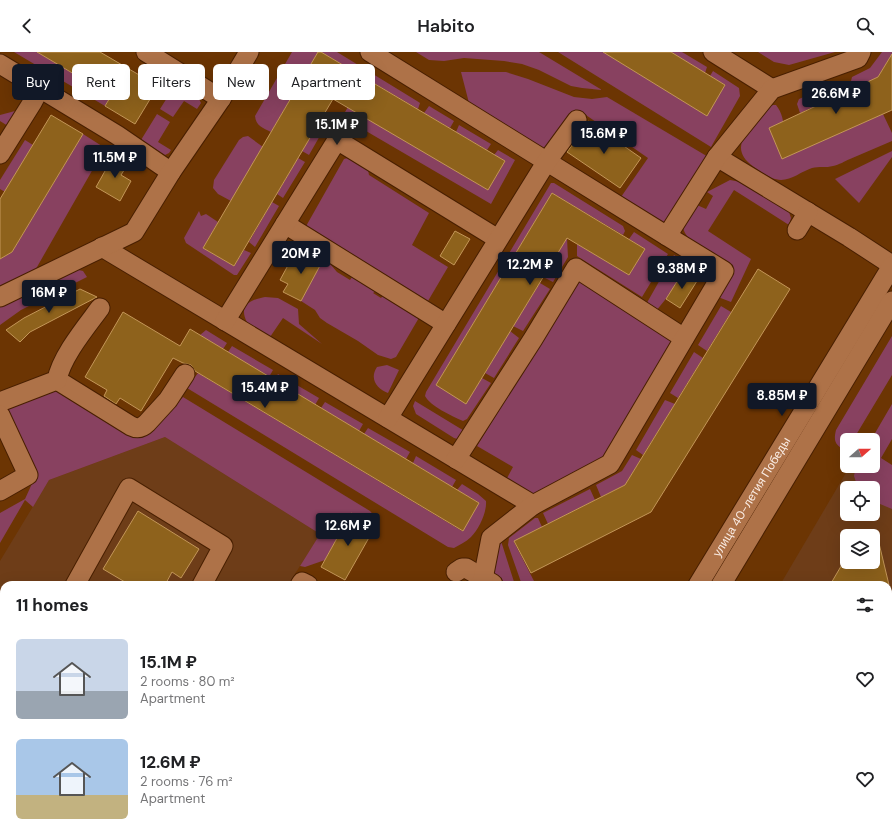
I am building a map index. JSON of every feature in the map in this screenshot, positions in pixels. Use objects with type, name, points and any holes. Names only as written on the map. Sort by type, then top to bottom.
[{"type":"street","points":[[146,52],[213,94]]},
{"type":"street","points":[[242,64],[249,52]]},
{"type":"street","points":[[370,52],[724,271],[610,464],[533,505],[491,538],[485,581]]},
{"type":"street","points":[[713,52],[772,89]]},
{"type":"street","points":[[667,236],[717,157],[772,89],[858,58],[860,52]]},
{"type":"street","points":[[0,64],[12,71]]},
{"type":"street","points":[[0,154],[34,100]]},
{"type":"street","points":[[59,100],[116,135],[171,172]]},
{"type":"street","points":[[0,297],[134,232],[171,172],[220,100]]},
{"type":"street","points":[[388,418],[547,161],[577,120]]},
{"type":"street","points":[[225,321],[337,140],[498,239]]},
{"type":"street","points":[[717,157],[808,212],[892,266]]},
{"type":"street","points":[[797,230],[808,212]]},
{"type":"street","points":[[285,224],[446,324]]},
{"type":"street","points":[[102,247],[533,505]]},
{"type":"street","name":"улица 40-летия Победы","points":[[701,581],[885,292],[892,266]]},
{"type":"street","points":[[456,459],[576,268],[684,338]]},
{"type":"street","name":"улица 40-летия Победы","points":[[730,581],[892,301]]},
{"type":"street","points":[[57,380],[58,372],[69,353],[100,308]]},
{"type":"street","points":[[57,380],[131,426],[137,428],[148,423],[168,400],[186,374]]},
{"type":"street","points":[[0,402],[57,380]]},
{"type":"street","points":[[0,415],[28,475],[0,491]]},
{"type":"street","points":[[77,581],[129,488],[223,546],[204,581]]},
{"type":"street","points":[[456,572],[462,568],[466,568],[482,581]]},
{"type":"shaded area","points":[[14,52],[37,52],[57,64],[34,64]]},
{"type":"shaded area","points":[[292,52],[318,52],[311,64],[285,64]]},
{"type":"shaded area","points":[[321,52],[337,52],[357,64],[341,64]]},
{"type":"shaded area","points":[[416,52],[539,52],[602,90],[571,86],[539,70],[522,64],[464,58],[444,61],[429,60]]},
{"type":"shaded area","points":[[558,52],[603,52],[706,115],[725,85],[710,76],[713,71],[739,88],[740,96],[711,147]]},
{"type":"shaded area","points":[[671,52],[682,52],[707,67],[705,73]]},
{"type":"shaded area","points":[[758,52],[835,52],[789,65],[774,62]]},
{"type":"shaded area","points":[[882,52],[892,52],[892,54],[878,77],[853,89],[851,81],[852,77],[870,68]]},
{"type":"shaded area","points":[[64,68],[72,73],[72,86],[64,82]]},
{"type":"shaded area","points":[[461,72],[506,72],[574,97],[592,99],[607,97],[710,158],[666,227],[621,197],[648,158],[583,113],[546,153],[469,103]]},
{"type":"shaded area","points":[[375,75],[420,103],[418,109],[375,84]]},
{"type":"shaded area","points":[[277,78],[277,100],[290,100],[271,132],[258,124],[255,116],[264,100],[269,100],[269,92]]},
{"type":"shaded area","points":[[839,82],[842,84],[846,92],[800,113],[797,104],[799,99]]},
{"type":"shaded area","points":[[95,100],[109,100],[105,106]]},
{"type":"shaded area","points":[[166,100],[200,100],[201,103],[197,109],[184,101],[173,117],[160,109]]},
{"type":"shaded area","points":[[776,105],[782,117],[784,137],[782,158],[883,114],[892,133],[892,141],[835,165],[812,168],[785,180],[774,179],[754,167],[745,159],[741,151],[741,144],[744,136],[769,107]]},
{"type":"shaded area","points":[[429,106],[454,121],[450,128],[424,113]]},
{"type":"shaded area","points":[[348,107],[488,190],[505,161],[494,155],[498,150],[515,160],[491,204],[342,117]]},
{"type":"shaded area","points":[[15,111],[8,126],[0,121],[0,115]]},
{"type":"shaded area","points":[[157,114],[170,122],[158,142],[171,150],[165,155],[141,140]]},
{"type":"shaded area","points":[[323,116],[329,120],[309,155],[302,151]]},
{"type":"shaded area","points":[[459,125],[491,144],[487,150],[456,132]]},
{"type":"shaded area","points":[[83,134],[105,148],[33,274],[0,290],[0,259],[12,252]]},
{"type":"shaded area","points":[[248,136],[263,147],[231,201],[218,194],[213,188],[214,180],[239,140]]},
{"type":"shaded area","points":[[25,140],[33,145],[5,192],[0,189],[0,180]]},
{"type":"shaded area","points":[[892,151],[892,157],[859,203],[835,179]]},
{"type":"shaded area","points":[[351,157],[368,170],[369,175],[429,213],[412,245],[448,267],[428,301],[305,228],[344,159]]},
{"type":"shaded area","points":[[298,158],[305,162],[283,198],[277,194]]},
{"type":"shaded area","points":[[730,180],[746,183],[789,212],[791,218],[789,225],[734,190],[708,231],[751,259],[731,302],[718,297],[731,268],[695,244],[685,232],[683,226],[697,205],[706,209],[713,196],[707,192]]},
{"type":"shaded area","points":[[551,183],[554,183],[623,226],[625,231],[623,235],[552,193],[436,385],[466,403],[482,378],[491,383],[467,419],[463,421],[442,410],[428,400],[425,396],[426,392]]},
{"type":"shaded area","points":[[272,202],[279,206],[255,247],[249,242]]},
{"type":"shaded area","points":[[199,211],[201,216],[206,214],[218,222],[203,248],[234,266],[244,250],[251,253],[237,275],[234,275],[186,243],[184,238]]},
{"type":"shaded area","points":[[634,232],[668,254],[642,297],[577,256],[577,244],[629,275],[645,249],[629,239]]},
{"type":"shaded area","points":[[567,238],[568,257],[553,282],[543,277]]},
{"type":"shaded area","points":[[674,255],[681,260],[683,264],[682,274],[657,310],[644,308]]},
{"type":"shaded area","points":[[324,257],[337,272],[350,280],[356,271],[382,287],[373,293],[381,298],[387,291],[420,316],[396,357],[391,359],[378,355],[358,341],[327,323],[320,318],[315,310],[301,301]]},
{"type":"shaded area","points":[[74,269],[83,271],[87,277],[21,310],[0,325],[0,305]]},
{"type":"shaded area","points":[[580,279],[675,342],[605,459],[532,497],[506,480],[513,467],[477,446]]},
{"type":"shaded area","points":[[540,283],[550,289],[523,331],[513,326]]},
{"type":"shaded area","points":[[265,297],[278,298],[298,309],[299,324],[322,344],[283,318],[270,337],[259,333],[250,326],[244,316],[245,308],[252,301]]},
{"type":"shaded area","points":[[721,306],[731,312],[707,351],[698,345]]},
{"type":"shaded area","points":[[206,330],[227,343],[223,349],[200,335]]},
{"type":"shaded area","points":[[510,331],[519,338],[494,378],[485,373]]},
{"type":"shaded area","points":[[892,336],[892,375],[857,433],[840,433],[840,447],[835,441],[836,430]]},
{"type":"shaded area","points":[[232,346],[273,370],[269,377],[228,352]]},
{"type":"shaded area","points":[[694,352],[703,358],[678,398],[670,393]]},
{"type":"shaded area","points":[[387,365],[399,370],[388,393],[375,383],[374,379],[377,367]]},
{"type":"shaded area","points":[[198,373],[462,531],[479,503],[457,490],[462,484],[486,501],[484,515],[480,525],[474,534],[467,540],[454,548],[448,547],[187,388]]},
{"type":"shaded area","points":[[278,374],[319,398],[315,405],[274,380]]},
{"type":"shaded area","points":[[54,389],[157,426],[183,397],[370,511],[375,518],[375,527],[351,513],[325,560],[305,567],[300,566],[320,534],[165,437],[49,480],[33,507],[25,500],[0,543],[0,513],[25,499],[35,477],[3,408]]},
{"type":"shaded area","points":[[665,400],[675,404],[643,455],[636,450]]},
{"type":"shaded area","points":[[415,401],[466,432],[461,440],[454,438],[416,414],[413,406]]},
{"type":"shaded area","points":[[325,402],[363,424],[359,431],[321,408]]},
{"type":"shaded area","points":[[892,404],[892,439],[881,458],[892,465],[892,509],[880,504],[880,481],[856,481],[854,476],[855,473],[880,473],[880,433],[875,433]]},
{"type":"shaded area","points":[[368,428],[410,452],[406,459],[364,434]]},
{"type":"shaded area","points":[[165,437],[320,534],[291,581],[0,581],[0,561],[49,480]]},
{"type":"shaded area","points":[[632,455],[641,459],[625,485],[601,497],[596,485],[622,471]]},
{"type":"shaded area","points":[[416,456],[456,480],[452,487],[413,463]]},
{"type":"shaded area","points":[[846,473],[861,473],[874,481],[841,481]]},
{"type":"shaded area","points":[[840,483],[840,521],[880,521],[880,485],[892,492],[892,581],[782,581]]},
{"type":"shaded area","points":[[590,489],[595,500],[548,524],[543,513]]},
{"type":"shaded area","points":[[535,518],[538,518],[542,527],[514,542],[534,581],[521,581],[508,545],[509,538]]},
{"type":"shaded area","points":[[501,541],[514,581],[493,580],[492,556]]},
{"type":"building","points":[[37,52],[100,52],[120,64],[72,64],[72,73],[64,68],[64,64],[57,64]]},
{"type":"building","points":[[318,52],[321,52],[341,64],[311,64]]},
{"type":"building","points":[[603,52],[671,52],[725,85],[707,116]]},
{"type":"building","points":[[892,54],[892,110],[782,159],[769,128],[878,77]]},
{"type":"building","points":[[130,70],[138,74],[138,100],[150,100],[135,124],[105,106],[109,100],[130,100]]},
{"type":"building","points":[[375,84],[505,161],[488,190],[335,100],[375,100]]},
{"type":"building","points":[[290,100],[332,100],[234,266],[203,248]]},
{"type":"building","points":[[51,115],[83,134],[12,252],[0,259],[0,199]]},
{"type":"building","points":[[588,121],[641,158],[620,188],[567,152]]},
{"type":"building","points":[[114,155],[128,164],[121,175],[131,181],[120,201],[96,187]]},
{"type":"building","points":[[552,193],[645,249],[629,275],[567,238],[466,404],[436,385]]},
{"type":"building","points":[[455,231],[470,239],[454,265],[440,256]]},
{"type":"building","points":[[306,250],[323,260],[301,301],[283,292],[288,284],[280,280],[292,258],[300,262]]},
{"type":"building","points":[[758,269],[790,289],[651,512],[531,573],[514,541],[625,485]]},
{"type":"building","points":[[683,272],[697,281],[680,308],[666,299]]},
{"type":"building","points":[[80,289],[97,297],[30,332],[20,342],[6,330],[24,318]]},
{"type":"building","points":[[123,312],[180,346],[190,329],[479,503],[463,531],[195,371],[191,365],[173,358],[141,411],[120,398],[116,404],[104,396],[107,390],[85,377]]},
{"type":"building","points":[[138,511],[199,549],[181,578],[172,572],[167,581],[123,581],[103,569]]},
{"type":"building","points":[[351,513],[375,527],[345,580],[321,567]]},
{"type":"building","points":[[880,547],[888,581],[832,581],[840,568],[880,569]]}]
